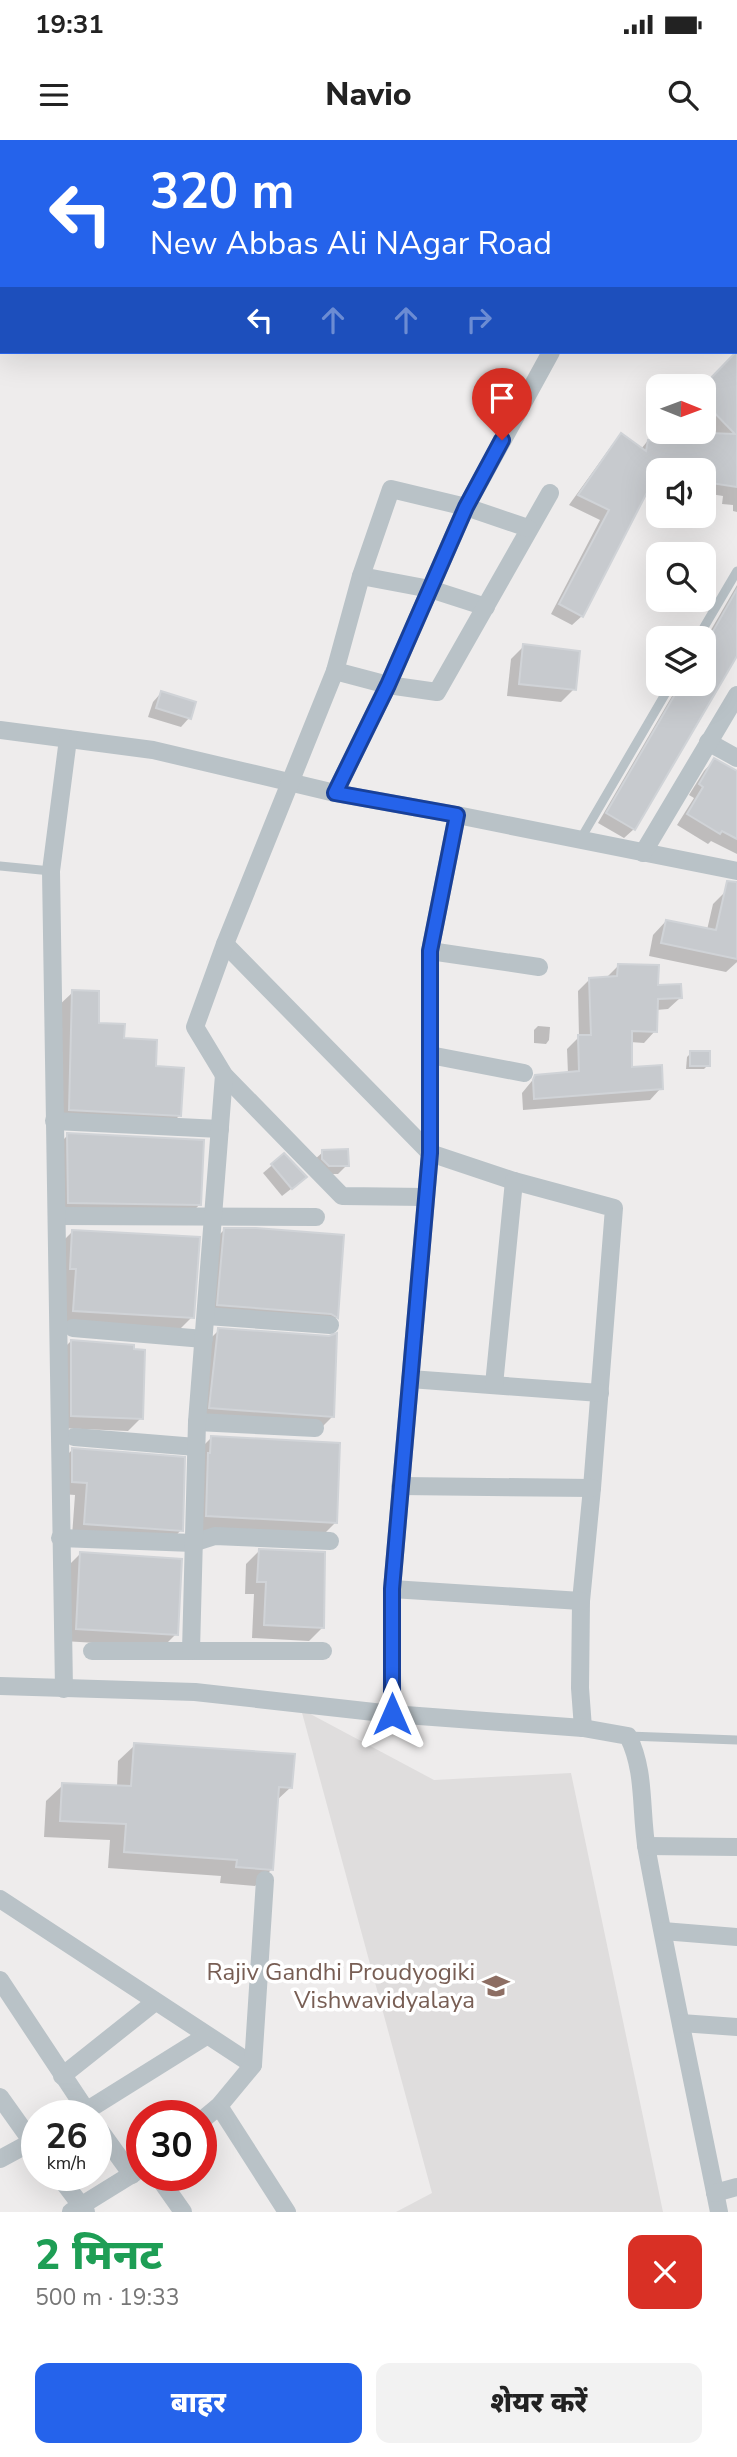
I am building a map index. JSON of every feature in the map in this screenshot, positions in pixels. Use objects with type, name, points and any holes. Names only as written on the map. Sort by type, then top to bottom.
[{"type":"street","points":[[335,793],[388,685],[466,507],[550,354]]},
{"type":"street","points":[[426,1197],[342,1196],[224,1076],[195,1027],[225,944],[335,671],[361,576],[391,489],[466,507],[528,528]]},
{"type":"street","points":[[335,671],[388,685],[437,692],[550,493]]},
{"type":"street","points":[[361,576],[430,589],[486,607]]},
{"type":"street","points":[[643,852],[708,742],[731,717],[737,695]]},
{"type":"street","points":[[0,730],[153,750],[335,793],[737,871]]},
{"type":"street","points":[[64,1689],[51,871],[68,739]]},
{"type":"street","points":[[708,742],[737,758]]},
{"type":"street","points":[[392,1714],[392,1589],[430,1153],[430,951],[457,815]]},
{"type":"street","points":[[225,944],[430,1153],[514,1181],[614,1208],[581,1601],[580,1688],[583,1728]]},
{"type":"street","points":[[430,951],[538,967]]},
{"type":"street","points":[[430,1055],[524,1073]]},
{"type":"street","points":[[191,1651],[197,1422],[224,1076]]},
{"type":"street","points":[[54,1121],[220,1129]]},
{"type":"street","points":[[494,1385],[514,1181]]},
{"type":"street","points":[[57,1216],[316,1217]]},
{"type":"street","points":[[207,1316],[330,1325]]},
{"type":"street","points":[[73,1328],[204,1339]]},
{"type":"street","points":[[410,1379],[600,1393]]},
{"type":"street","points":[[197,1422],[315,1428]]},
{"type":"street","points":[[74,1437],[196,1447]]},
{"type":"street","points":[[401,1486],[592,1488]]},
{"type":"street","points":[[61,1538],[193,1544],[215,1536],[330,1541]]},
{"type":"street","points":[[392,1589],[581,1601]]},
{"type":"street","points":[[92,1651],[323,1651]]},
{"type":"street","points":[[0,1686],[195,1692],[392,1714],[583,1728],[628,1736],[638,1761],[646,1846],[719,2212]]},
{"type":"street","points":[[646,1846],[737,1847]]},
{"type":"street","points":[[265,1880],[253,2065],[219,2106],[287,2212]]},
{"type":"street","points":[[0,1899],[253,2065]]},
{"type":"street","points":[[663,1931],[737,1937]]},
{"type":"street","points":[[0,1980],[77,2100]]},
{"type":"street","points":[[62,2076],[155,2002]]},
{"type":"street","points":[[681,2022],[737,2027]]},
{"type":"street","points":[[112,2101],[206,2036]]},
{"type":"street","points":[[0,2097],[21,2125]]},
{"type":"street","points":[[112,2143],[126,2159]]},
{"type":"street","points":[[0,2159],[21,2149]]},
{"type":"street","points":[[68,2191],[80,2210],[126,2179]]},
{"type":"street","points":[[715,2193],[737,2187]]},
{"type":"street","points":[[168,2191],[183,2212]]},
{"type":"lane","points":[[705,626],[737,571]]},
{"type":"lane","points":[[579,841],[664,696]]},
{"type":"lane","points":[[0,866],[51,871]]},
{"type":"lane","points":[[628,1736],[737,1740]]},
{"type":"shaded area","name":"Rajiv Gandhi Proudyogiki Vishwavidyalaya","points":[[301,1709],[434,1780],[571,1773],[663,2212],[396,2212],[432,2193]]},
{"type":"building","points":[[737,354],[737,487],[716,484],[716,458],[646,458],[646,494],[583,617],[559,604],[609,510],[578,495],[621,433],[646,451],[647,444],[716,444],[716,433],[735,434],[716,414],[715,374]]},
{"type":"building","points":[[737,589],[737,656],[716,692],[716,626]]},
{"type":"building","points":[[523,644],[580,651],[576,690],[519,684]]},
{"type":"building","points":[[161,691],[196,702],[191,719],[156,708]]},
{"type":"building","points":[[674,696],[714,696],[635,830],[606,813]]},
{"type":"building","points":[[714,758],[737,771],[737,839],[722,831],[720,834],[687,814],[703,787],[699,784]]},
{"type":"building","points":[[727,881],[737,882],[737,959],[661,943],[666,920],[716,930]]},
{"type":"building","points":[[618,964],[659,965],[658,985],[681,984],[682,998],[658,999],[657,1032],[632,1031],[632,1067],[662,1065],[663,1089],[534,1099],[535,1075],[579,1071],[578,1035],[591,1035],[589,978],[617,976]]},
{"type":"building","points":[[72,990],[99,991],[99,1023],[125,1024],[124,1038],[157,1040],[156,1066],[184,1068],[181,1116],[69,1110]]},
{"type":"building","points":[[690,1051],[710,1051],[710,1066],[690,1066]]},
{"type":"building","points":[[67,1133],[204,1140],[201,1205],[68,1203]]},
{"type":"building","points":[[348,1149],[349,1166],[329,1166],[322,1159],[322,1150]]},
{"type":"building","points":[[284,1153],[307,1177],[292,1189],[271,1164]]},
{"type":"building","points":[[224,1228],[344,1235],[338,1318],[331,1314],[217,1305]]},
{"type":"building","points":[[72,1230],[200,1237],[194,1318],[73,1311],[76,1269],[70,1269]]},
{"type":"building","points":[[218,1328],[329,1336],[337,1333],[334,1417],[209,1408]]},
{"type":"building","points":[[71,1340],[134,1345],[134,1349],[145,1350],[143,1419],[71,1416]]},
{"type":"building","points":[[211,1436],[340,1443],[337,1523],[206,1516]]},
{"type":"building","points":[[72,1448],[185,1457],[183,1531],[84,1524],[87,1483],[72,1482]]},
{"type":"building","points":[[259,1549],[325,1552],[324,1628],[264,1625],[266,1582],[257,1582]]},
{"type":"building","points":[[80,1552],[182,1559],[178,1635],[76,1629]]},
{"type":"building","points":[[134,1743],[295,1754],[292,1788],[279,1787],[273,1870],[236,1867],[237,1860],[124,1852],[126,1824],[60,1821],[62,1783],[131,1786]]},
{"type":"place","name":"Rajiv Gandhi Proudyogiki Vishwavidyalaya","points":[[496,1986]]},
{"type":"route","points":[[392,1714],[392,1589],[430,1153],[430,951],[457,815],[335,793],[388,685],[466,507],[502,440]]}]
